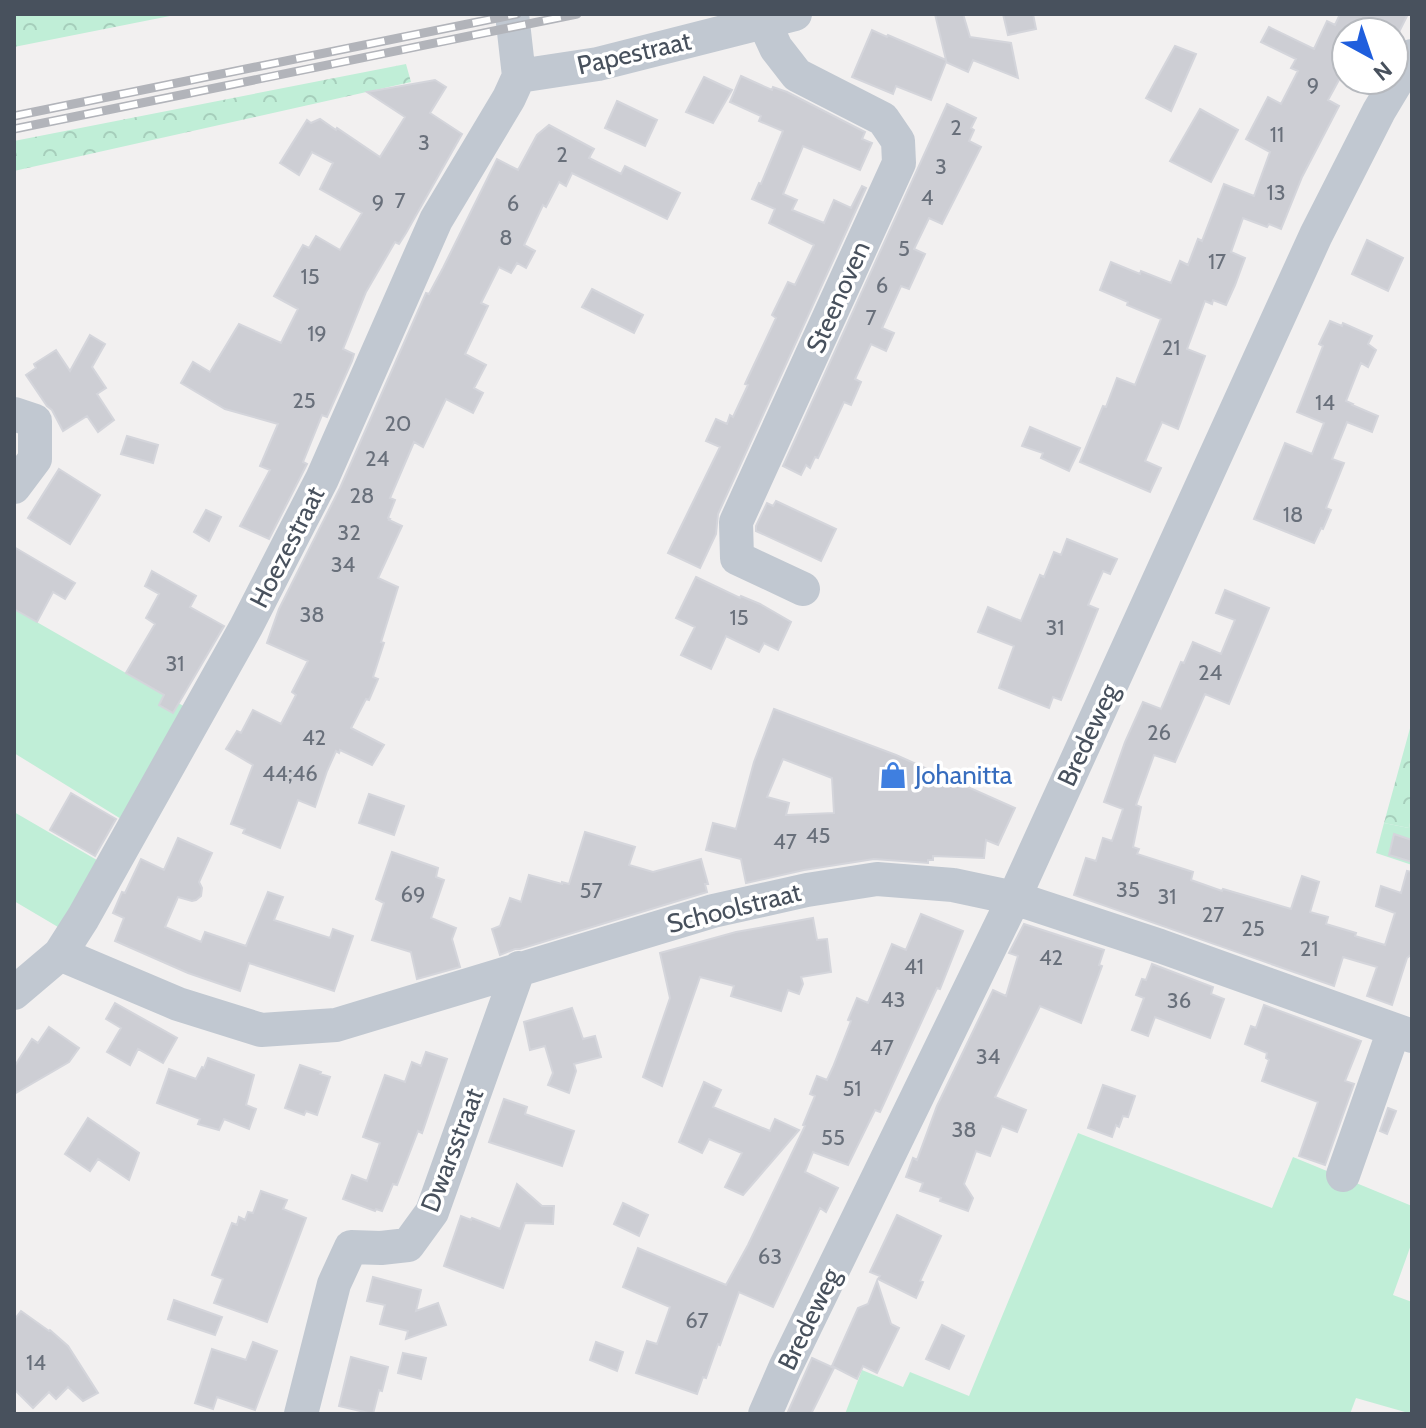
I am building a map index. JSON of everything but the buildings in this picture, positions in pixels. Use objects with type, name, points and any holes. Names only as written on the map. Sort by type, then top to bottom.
[{"type":"street","points":[[512,14],[519,76]]},
{"type":"street","name":"Papestraat","points":[[519,76],[598,64],[779,18]]},
{"type":"street","name":"Steenoven","points":[[779,18],[776,48],[797,75],[883,119],[898,141],[899,163],[736,522],[737,558],[803,589]]},
{"type":"street","name":"Bredeweg","points":[[765,1414],[1014,898],[1316,235],[1379,111],[1412,56]]},
{"type":"street","name":"Hoezestraat","points":[[14,993],[60,954],[83,918],[246,627],[322,479],[436,220],[519,76]]},
{"type":"street","points":[[14,414],[35,421],[35,459],[14,487]]},
{"type":"street","name":"Schoolstraat","points":[[60,954],[178,1004],[261,1030],[336,1025],[713,911],[807,890],[877,879],[953,885],[1014,898],[1160,946],[1403,1033]]},
{"type":"street","name":"Dwarsstraat","points":[[301,1414],[334,1284],[351,1247],[408,1245],[432,1212],[519,968]]},
{"type":"street","points":[[1343,1175],[1403,1033]]},
{"type":"green space","points":[[14,14],[180,14],[14,47]]},
{"type":"green space","points":[[406,64],[411,82],[14,171],[14,141]]},
{"type":"green space","points":[[14,609],[187,708],[126,822],[14,753]]},
{"type":"green space","points":[[1412,721],[1412,812],[1409,828],[1384,823]]},
{"type":"green space","points":[[14,812],[102,863],[58,927],[14,901]]},
{"type":"green space","points":[[1412,812],[1412,865],[1376,853],[1384,823],[1409,828]]},
{"type":"green space","points":[[1078,1133],[1272,1208],[1293,1157],[1412,1206],[1412,1242],[1393,1295],[1412,1302],[1412,1414],[1356,1398],[1350,1414],[845,1414],[862,1370],[903,1387],[910,1372],[969,1396]]},
{"type":"railway","points":[[14,116],[517,14]]},
{"type":"railway","points":[[14,129],[577,14]]},
{"type":"place","name":"Johanitta","points":[[893,775]]}]
